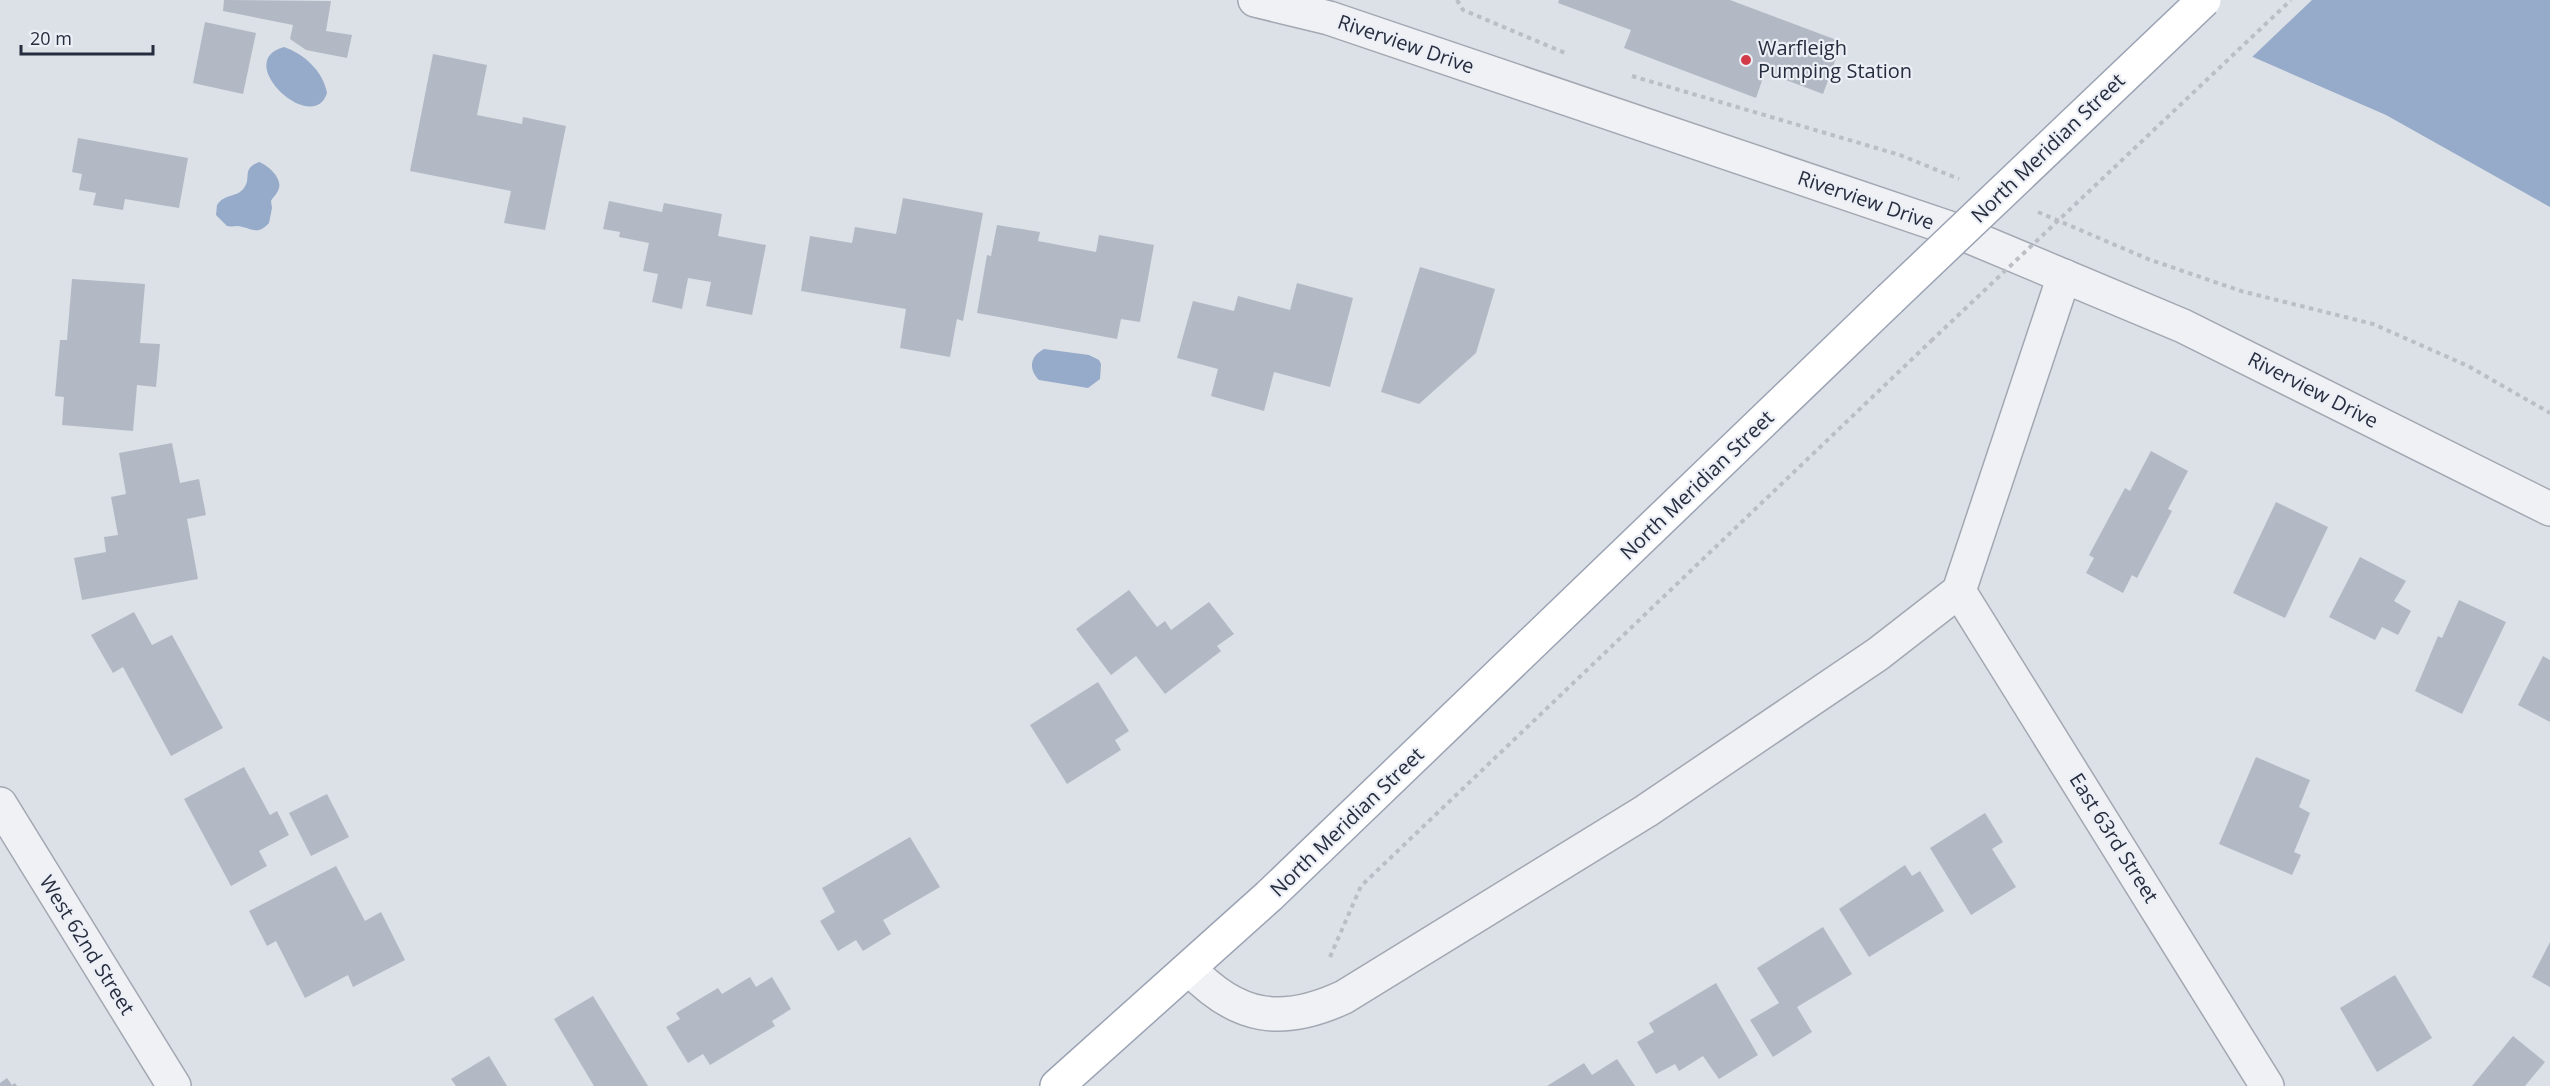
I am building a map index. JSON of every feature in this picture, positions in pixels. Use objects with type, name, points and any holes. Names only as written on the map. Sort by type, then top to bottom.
[{"type":"main road","name":"North Meridian Street","points":[[1057,1086],[1278,888],[2204,0]]},
{"type":"street","name":"Riverview Drive","points":[[1255,0],[1329,18],[1949,228],[2183,326],[2550,509]]},
{"type":"street","points":[[1190,969],[1224,997],[1252,1012],[1299,1013],[1323,1007],[1344,997],[1646,811],[1868,661],[1959,591],[2064,276]]},
{"type":"street","name":"East 63rd Street","points":[[1959,591],[2267,1086]]},
{"type":"street","name":"West 62nd Street","points":[[0,804],[174,1086]]},
{"type":"path","points":[[1330,957],[1361,886],[2291,0]]},
{"type":"path","points":[[2468,366],[2550,413]]},
{"type":"water","points":[[2122,0],[2550,0],[2550,207],[2386,115]]},
{"type":"water","points":[[284,47],[299,54],[317,71],[327,93],[319,104],[307,106],[293,101],[280,92],[271,79],[266,66],[270,55]]},
{"type":"water","points":[[259,162],[274,172],[279,184],[278,192],[271,201],[269,223],[258,230],[227,226],[216,215],[217,205],[220,201],[241,191],[246,184],[248,171]]},
{"type":"water","points":[[1044,349],[1089,355],[1099,360],[1100,379],[1088,388],[1039,380],[1033,372],[1032,363],[1036,355]]},
{"type":"pier","points":[[2119,0],[2312,0],[2250,59]]},
{"type":"building","points":[[224,0],[331,1],[326,31],[352,35],[347,58],[306,50],[290,39],[293,25],[223,11]]},
{"type":"building","name":"Warfleigh Pumping Station","points":[[1559,0],[1730,0],[1842,42],[1823,94],[1765,72],[1756,98],[1624,48],[1631,30],[1558,3]]},
{"type":"building","points":[[205,22],[256,33],[243,94],[193,83]]},
{"type":"building","points":[[433,54],[487,65],[477,115],[522,124],[523,117],[566,126],[545,230],[504,223],[511,191],[410,171]]},
{"type":"building","points":[[78,138],[188,158],[179,208],[125,199],[123,210],[93,205],[96,193],[79,190],[82,174],[72,172]]},
{"type":"building","points":[[903,198],[983,213],[963,321],[957,319],[950,357],[900,348],[906,309],[801,291],[810,236],[852,243],[855,227],[896,234]]},
{"type":"building","points":[[609,201],[662,212],[664,203],[722,214],[718,236],[766,245],[752,315],[706,306],[711,282],[688,278],[682,309],[652,302],[658,274],[643,271],[649,243],[619,237],[620,232],[603,229]]},
{"type":"building","points":[[997,225],[1040,232],[1038,241],[1096,252],[1099,235],[1154,245],[1140,322],[1121,319],[1117,339],[977,313],[987,255],[991,256]]},
{"type":"building","points":[[1420,267],[1495,289],[1476,353],[1419,404],[1381,392]]},
{"type":"building","points":[[72,279],[145,284],[140,343],[160,344],[156,387],[137,385],[133,431],[62,425],[64,397],[55,396],[60,340],[67,340]]},
{"type":"building","points":[[1297,283],[1353,298],[1330,387],[1274,372],[1264,411],[1211,396],[1218,369],[1177,358],[1193,301],[1234,311],[1238,296],[1290,310]]},
{"type":"building","points":[[172,443],[180,483],[199,479],[206,515],[187,519],[198,579],[82,600],[74,558],[106,552],[104,537],[118,535],[111,497],[126,494],[119,453]]},
{"type":"building","points":[[2151,451],[2188,471],[2168,509],[2172,511],[2137,578],[2132,575],[2123,593],[2086,573],[2094,558],[2089,555],[2125,488],[2130,491]]},
{"type":"building","points":[[2276,502],[2328,527],[2285,618],[2233,593]]},
{"type":"building","points":[[2360,557],[2406,581],[2394,601],[2411,611],[2398,635],[2382,627],[2375,640],[2329,617]]},
{"type":"building","points":[[1129,590],[1157,627],[1165,621],[1171,630],[1209,602],[1234,634],[1217,646],[1221,651],[1165,694],[1136,656],[1111,675],[1076,629]]},
{"type":"building","points":[[2459,600],[2506,622],[2462,714],[2415,691],[2438,636],[2442,638]]},
{"type":"building","points":[[134,612],[152,645],[172,635],[223,728],[171,756],[123,667],[113,673],[91,635]]},
{"type":"building","points":[[2543,656],[2550,660],[2550,722],[2518,705]]},
{"type":"building","points":[[1098,682],[1129,731],[1115,740],[1121,750],[1067,784],[1030,725]]},
{"type":"building","points":[[2256,757],[2310,780],[2299,807],[2310,813],[2294,852],[2301,855],[2292,875],[2219,844]]},
{"type":"building","points":[[244,767],[270,815],[277,811],[289,835],[259,851],[267,866],[231,886],[184,799]]},
{"type":"building","points":[[327,794],[349,837],[311,856],[289,813]]},
{"type":"building","points":[[1985,813],[2003,842],[1992,849],[2016,887],[1971,915],[1930,848]]},
{"type":"building","points":[[910,837],[940,887],[883,920],[891,934],[863,951],[856,940],[838,951],[820,921],[835,912],[822,888]]},
{"type":"building","points":[[1905,865],[1912,876],[1920,871],[1944,911],[1869,957],[1839,909]]},
{"type":"building","points":[[336,866],[365,921],[381,912],[405,960],[353,987],[348,975],[305,998],[276,941],[267,946],[249,911]]},
{"type":"building","points":[[1823,927],[1852,974],[1797,1007],[1812,1032],[1773,1057],[1750,1020],[1779,1003],[1757,968]]},
{"type":"building","points":[[2550,942],[2550,987],[2532,977]]},
{"type":"building","points":[[2395,975],[2432,1038],[2377,1072],[2340,1008]]},
{"type":"building","points":[[750,977],[756,987],[772,977],[791,1009],[772,1021],[775,1026],[710,1065],[703,1054],[688,1063],[666,1027],[680,1019],[676,1013],[718,988],[722,994]]},
{"type":"building","points":[[1716,983],[1758,1055],[1719,1079],[1703,1056],[1679,1071],[1675,1064],[1656,1074],[1637,1042],[1654,1032],[1649,1023]]},
{"type":"building","points":[[593,996],[648,1086],[594,1086],[554,1019]]},
{"type":"building","points":[[2513,1036],[2545,1062],[2525,1086],[2472,1086]]},
{"type":"building","points":[[489,1056],[507,1086],[456,1086],[451,1079]]},
{"type":"building","points":[[1617,1059],[1635,1086],[1547,1086],[1584,1063],[1592,1075]]},
{"type":"building","points":[[7,1078],[12,1085],[15,1083],[17,1086],[0,1086],[0,1083]]},
{"type":"place","name":"Warfleigh Pumping Station","points":[[1746,60]]}]
